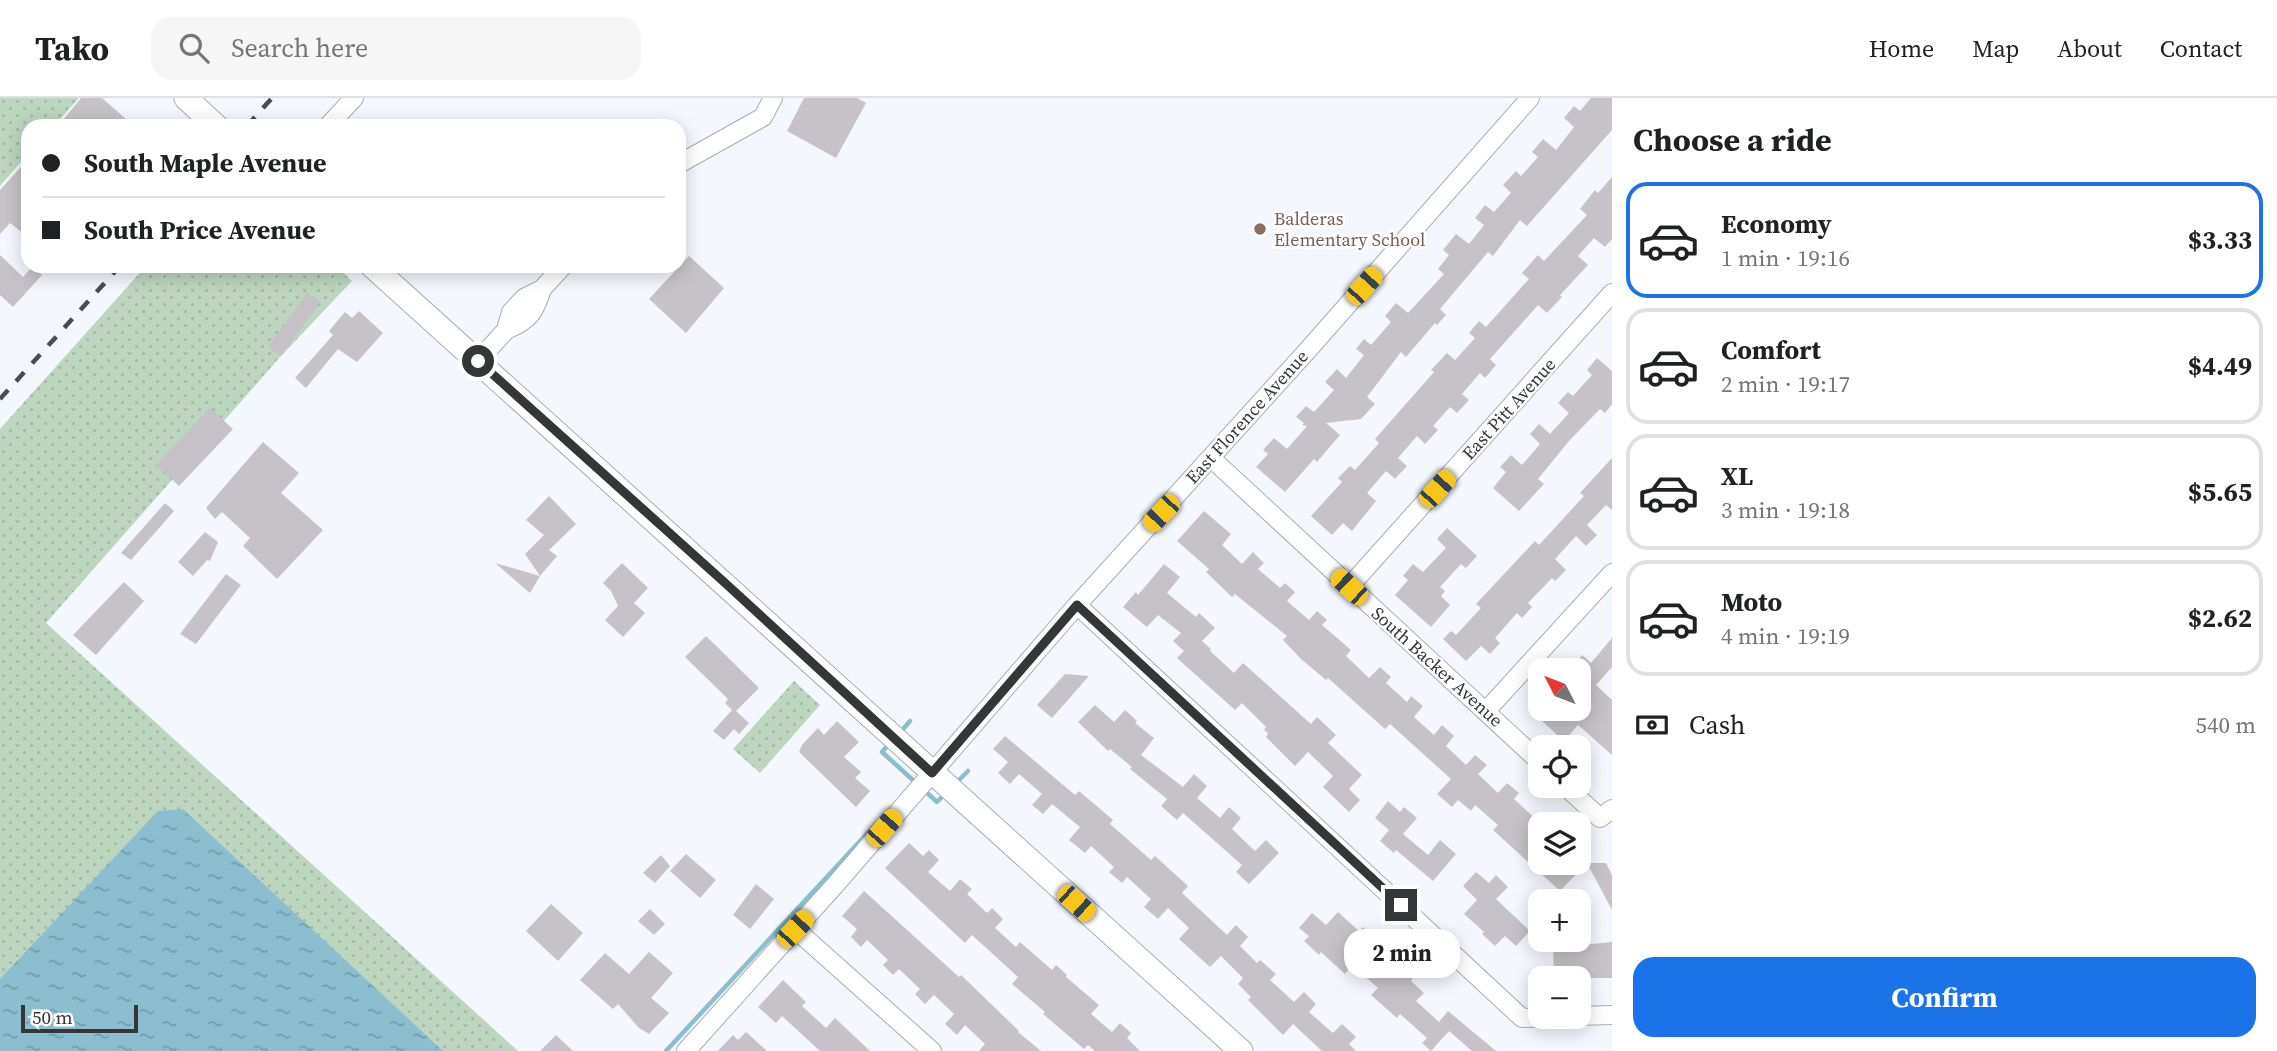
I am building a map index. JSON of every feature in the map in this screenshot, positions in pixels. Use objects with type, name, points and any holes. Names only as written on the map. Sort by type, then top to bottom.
[{"type":"main road","points":[[186,98],[208,119]]},
{"type":"main road","points":[[380,273],[1241,1051]]},
{"type":"street","points":[[334,119],[354,98]]},
{"type":"street","points":[[686,160],[762,117],[773,98]]},
{"type":"street","name":"East Florence Avenue","points":[[686,1051],[1077,605],[1530,98]]},
{"type":"street","points":[[478,361],[506,330],[523,323],[537,306],[542,289],[557,273]]},
{"type":"street","name":"East Pitt Avenue","points":[[1349,587],[1612,293]]},
{"type":"street","name":"South Backer Avenue","points":[[1211,458],[1528,751]]},
{"type":"street","points":[[1486,711],[1612,573]]},
{"type":"street","points":[[1077,605],[1522,1018],[1528,1018]]},
{"type":"street","points":[[1583,798],[1606,814]]},
{"type":"street","points":[[795,929],[932,1051]]},
{"type":"street","points":[[1591,1016],[1612,1015]]},
{"type":"green space","points":[[0,98],[79,98],[60,119],[21,119],[21,162],[0,186]]},
{"type":"green space","points":[[140,273],[343,273],[352,281],[281,356],[46,623],[518,1051],[0,1051],[0,429]]},
{"type":"green space","points":[[794,681],[820,705],[760,773],[733,749]]},
{"type":"water","points":[[183,809],[443,1051],[0,1051],[0,979],[158,811]]},
{"type":"building","points":[[81,98],[102,98],[126,119],[64,119]]},
{"type":"building","points":[[804,98],[857,98],[866,103],[836,158],[787,131]]},
{"type":"building","points":[[1591,98],[1612,98],[1612,130],[1527,226],[1520,220],[1493,256],[1488,252],[1440,309],[1446,315],[1437,325],[1435,323],[1406,357],[1401,352],[1367,397],[1375,404],[1361,419],[1326,423],[1340,435],[1317,462],[1314,459],[1285,492],[1256,467],[1268,454],[1263,450],[1274,438],[1287,449],[1307,426],[1302,425],[1304,423],[1296,417],[1306,406],[1314,412],[1334,390],[1325,382],[1337,369],[1346,378],[1364,355],[1356,349],[1364,339],[1371,345],[1391,322],[1385,316],[1396,303],[1408,313],[1444,274],[1438,269],[1449,255],[1443,250],[1456,234],[1469,244],[1484,225],[1475,218],[1485,205],[1494,212],[1511,193],[1503,185],[1516,171],[1521,176],[1538,157],[1532,152],[1543,139],[1556,150],[1574,127],[1564,118],[1574,106],[1580,111]]},
{"type":"building","points":[[21,167],[21,232],[10,223],[0,234],[0,190]]},
{"type":"building","points":[[1612,177],[1612,239],[1605,247],[1594,238],[1578,256],[1588,265],[1560,295],[1562,297],[1547,313],[1538,305],[1490,359],[1496,365],[1485,378],[1480,373],[1462,394],[1469,400],[1457,413],[1450,407],[1433,426],[1438,430],[1425,444],[1417,436],[1398,458],[1407,466],[1395,479],[1386,471],[1367,493],[1376,501],[1352,531],[1343,523],[1332,535],[1311,516],[1342,482],[1338,478],[1350,466],[1355,470],[1379,443],[1375,439],[1434,372],[1431,370],[1447,353],[1455,360],[1475,338],[1469,333],[1479,321],[1486,327],[1529,279],[1522,273],[1538,255],[1544,261],[1587,215],[1580,209],[1595,190],[1598,193]]},
{"type":"building","points":[[0,255],[23,277],[27,273],[42,275],[13,307],[0,295]]},
{"type":"building","points":[[689,256],[724,288],[686,333],[649,299],[673,273],[686,273],[686,259]]},
{"type":"building","points":[[307,293],[320,302],[281,356],[268,347]]},
{"type":"building","points":[[359,311],[383,333],[357,362],[338,349],[306,388],[295,378],[333,335],[329,331],[345,312],[352,318]]},
{"type":"building","points":[[1597,358],[1612,371],[1612,404],[1605,413],[1600,409],[1569,441],[1538,479],[1544,484],[1519,511],[1493,488],[1506,472],[1500,467],[1511,455],[1522,465],[1540,444],[1530,434],[1539,424],[1550,434],[1569,413],[1558,403],[1568,392],[1573,396],[1592,375],[1587,370]]},
{"type":"building","points":[[210,408],[233,429],[179,486],[156,465]]},
{"type":"building","points":[[263,442],[299,473],[281,493],[323,530],[277,579],[243,546],[250,538],[222,512],[215,519],[206,508]]},
{"type":"building","points":[[1612,458],[1612,510],[1606,505],[1587,525],[1597,535],[1586,546],[1576,536],[1555,559],[1566,570],[1555,581],[1552,578],[1528,603],[1532,607],[1522,618],[1517,613],[1495,638],[1500,643],[1490,654],[1481,646],[1466,661],[1443,639],[1451,631],[1456,635],[1481,608],[1476,604],[1535,541],[1539,545],[1584,496],[1580,493]]},
{"type":"building","points":[[549,496],[576,524],[549,550],[557,556],[540,576],[525,554],[544,535],[526,520]]},
{"type":"building","points":[[165,503],[174,511],[131,560],[121,553]]},
{"type":"building","points":[[1204,511],[1231,534],[1222,545],[1242,564],[1253,552],[1264,563],[1258,569],[1280,588],[1285,583],[1295,592],[1287,601],[1309,620],[1317,611],[1327,620],[1322,625],[1351,650],[1346,656],[1369,678],[1380,667],[1391,677],[1386,683],[1407,702],[1411,696],[1423,706],[1414,717],[1434,735],[1442,725],[1454,736],[1446,746],[1466,765],[1475,755],[1487,765],[1478,774],[1498,793],[1507,783],[1519,793],[1514,799],[1528,812],[1528,862],[1493,830],[1498,825],[1475,805],[1471,811],[1458,800],[1452,807],[1437,794],[1451,779],[1390,724],[1385,729],[1328,678],[1326,680],[1301,659],[1283,640],[1287,636],[1235,594],[1232,597],[1206,572],[1209,569],[1177,541]]},
{"type":"building","points":[[1447,528],[1477,556],[1466,568],[1461,564],[1440,587],[1445,591],[1441,596],[1450,605],[1431,627],[1395,595],[1408,580],[1403,576],[1413,564],[1423,572],[1446,548],[1437,539]]},
{"type":"building","points":[[205,532],[218,542],[210,561],[207,560],[193,576],[178,562]]},
{"type":"building","points":[[495,563],[540,576],[530,593]]},
{"type":"building","points":[[622,563],[648,588],[634,603],[645,613],[623,637],[605,620],[618,606],[611,591],[603,583]]},
{"type":"building","points":[[1164,564],[1180,577],[1167,593],[1196,617],[1199,613],[1215,628],[1202,641],[1210,651],[1234,673],[1243,663],[1311,724],[1317,717],[1336,735],[1328,743],[1362,775],[1349,789],[1360,800],[1349,812],[1323,787],[1333,776],[1308,752],[1295,766],[1266,737],[1266,727],[1242,703],[1235,710],[1177,658],[1184,651],[1173,641],[1181,633],[1158,615],[1147,627],[1123,607],[1136,592],[1138,595]]},
{"type":"building","points":[[226,574],[241,585],[196,644],[180,634]]},
{"type":"building","points":[[124,582],[144,601],[96,655],[73,635]]},
{"type":"building","points":[[706,636],[759,688],[736,711],[749,723],[739,734],[734,729],[724,740],[713,731],[732,710],[725,703],[728,699],[685,657]]},
{"type":"building","points":[[1612,638],[1612,667],[1596,685],[1612,700],[1612,755],[1578,725],[1569,735],[1557,735],[1542,721],[1591,721],[1591,663]]},
{"type":"building","points":[[1065,674],[1089,676],[1052,718],[1037,705]]},
{"type":"building","points":[[1095,705],[1114,722],[1125,710],[1137,721],[1135,723],[1154,738],[1141,755],[1183,787],[1194,774],[1207,786],[1197,798],[1220,818],[1229,807],[1241,818],[1232,829],[1255,851],[1266,840],[1279,853],[1249,884],[1236,872],[1242,865],[1183,813],[1177,820],[1161,806],[1167,799],[1110,749],[1108,751],[1078,722]]},
{"type":"building","points":[[837,721],[859,742],[844,757],[861,772],[855,778],[870,791],[856,807],[799,752],[818,728],[824,735]]},
{"type":"building","points":[[1005,736],[1075,795],[1079,791],[1113,820],[1110,824],[1151,860],[1155,856],[1188,886],[1182,893],[1227,935],[1236,925],[1248,937],[1240,946],[1257,963],[1260,960],[1276,974],[1270,980],[1294,1002],[1304,992],[1316,1004],[1309,1012],[1333,1033],[1342,1024],[1356,1037],[1349,1044],[1356,1051],[1322,1051],[1293,1024],[1283,1035],[1248,1000],[1251,997],[1238,984],[1243,978],[1221,956],[1210,967],[1179,939],[1189,928],[1168,908],[1158,919],[1144,907],[1151,899],[1127,877],[1122,883],[1109,872],[1114,867],[1091,846],[1085,853],[1069,840],[1080,827],[1052,804],[1043,814],[1032,805],[1042,794],[1019,774],[1010,784],[998,773],[1008,762],[993,749]]},
{"type":"building","points":[[1388,801],[1400,812],[1404,807],[1417,818],[1403,834],[1428,855],[1440,840],[1456,854],[1433,881],[1396,850],[1394,853],[1380,841],[1389,830],[1375,818]]},
{"type":"building","points":[[909,843],[923,856],[929,850],[939,860],[928,872],[950,891],[960,879],[972,889],[967,894],[987,913],[992,908],[1003,919],[995,928],[1016,947],[1020,942],[1052,970],[1056,965],[1099,1005],[1091,1014],[1112,1032],[1120,1023],[1131,1033],[1127,1038],[1140,1051],[1095,1051],[1088,1045],[1084,1049],[1043,1014],[1045,1012],[1012,984],[1018,977],[972,935],[965,943],[885,868]]},
{"type":"building","points":[[686,854],[716,880],[700,898],[670,871]]},
{"type":"building","points":[[661,855],[670,866],[655,883],[643,873]]},
{"type":"building","points":[[1591,863],[1606,863],[1612,875],[1612,910],[1591,871]]},
{"type":"building","points":[[1476,872],[1489,883],[1496,875],[1508,887],[1496,899],[1528,929],[1528,933],[1516,946],[1505,936],[1495,946],[1464,914],[1477,900],[1463,886]]},
{"type":"building","points":[[1542,875],[1575,875],[1562,889],[1558,889]]},
{"type":"building","points":[[756,884],[774,899],[750,929],[733,915]]},
{"type":"building","points":[[864,891],[959,977],[961,975],[1041,1051],[979,1051],[985,1044],[965,1025],[957,1035],[945,1024],[954,1014],[934,995],[925,1004],[915,994],[920,989],[899,969],[893,975],[883,965],[888,960],[867,940],[861,947],[851,937],[857,929],[842,916]]},
{"type":"building","points":[[551,904],[583,933],[558,961],[526,931]]},
{"type":"building","points":[[650,909],[665,924],[654,935],[638,921]]},
{"type":"building","points":[[1338,912],[1359,931],[1363,927],[1374,937],[1364,948],[1391,972],[1398,965],[1413,978],[1411,981],[1424,993],[1416,1001],[1439,1022],[1448,1011],[1496,1051],[1472,1051],[1449,1031],[1431,1051],[1422,1043],[1427,1038],[1400,1014],[1397,1018],[1371,995],[1378,988],[1352,965],[1345,974],[1321,952],[1319,955],[1304,941],[1309,936],[1299,928],[1312,913],[1326,925]]},
{"type":"building","points":[[1612,942],[1612,978],[1591,978],[1591,966],[1554,966],[1553,952],[1591,952],[1591,944]]},
{"type":"building","points":[[649,952],[673,973],[651,998],[669,1013],[649,1034],[639,1028],[618,1004],[613,1009],[580,980],[605,953],[629,974]]},
{"type":"building","points":[[783,980],[806,1002],[802,1006],[826,1028],[835,1018],[870,1051],[820,1051],[782,1016],[776,1023],[758,1007]]},
{"type":"building","points":[[746,1032],[767,1051],[718,1051],[733,1035],[738,1040]]},
{"type":"building","points":[[556,1035],[573,1051],[540,1051]]},
{"type":"waterway","points":[[899,734],[910,721]]},
{"type":"waterway","points":[[890,743],[882,752],[914,783]]},
{"type":"waterway","points":[[956,783],[968,771]]},
{"type":"waterway","points":[[923,789],[937,802],[945,794]]},
{"type":"waterway","points":[[666,1051],[886,813]]},
{"type":"railway","points":[[253,119],[272,98]]},
{"type":"railway","points":[[0,399],[114,273]]},
{"type":"place","name":"Balderas Elementary School","points":[[1260,229]]},
{"type":"route","points":[[478,361],[932,773],[1077,605],[1401,905]]}]
